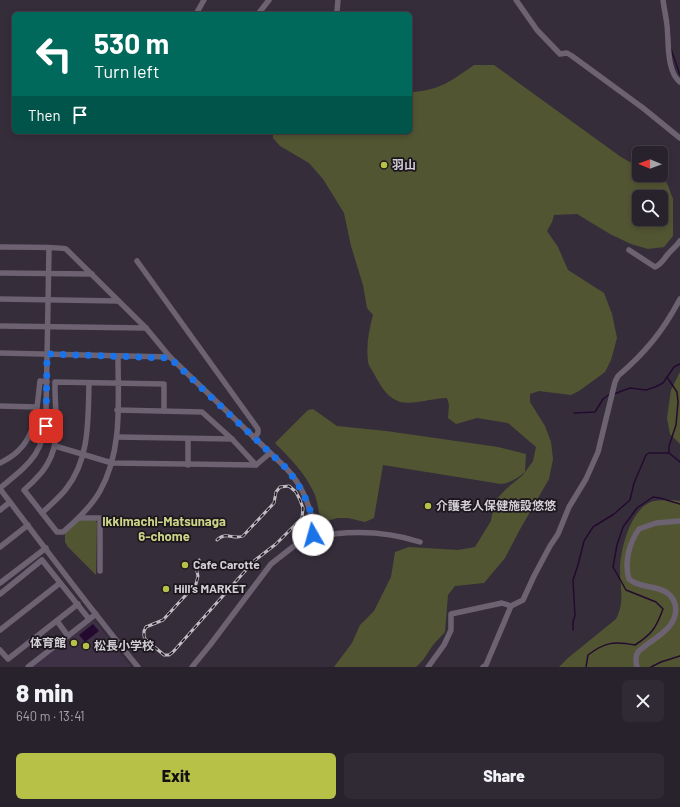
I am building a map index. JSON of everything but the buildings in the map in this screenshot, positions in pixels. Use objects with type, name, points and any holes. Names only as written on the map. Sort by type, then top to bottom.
[{"type":"street","points":[[197,12],[204,0]]},
{"type":"street","points":[[260,12],[269,0]]},
{"type":"street","points":[[337,11],[338,0]]},
{"type":"street","points":[[516,0],[537,30],[560,54],[567,53],[572,56],[643,108],[680,138]]},
{"type":"street","points":[[663,0],[671,64],[675,76],[680,82]]},
{"type":"street","points":[[629,250],[655,267],[659,266],[670,251],[676,248],[680,241]]},
{"type":"street","points":[[0,247],[63,248],[92,274],[146,328],[170,358],[288,470],[302,490],[309,507],[314,528],[311,538]]},
{"type":"street","points":[[49,248],[46,426],[43,440],[29,464],[0,489],[46,548],[88,606],[138,667]]},
{"type":"street","points":[[137,261],[258,428],[258,433],[254,438]]},
{"type":"street","points":[[0,272],[92,274]]},
{"type":"street","points":[[0,299],[118,301]]},
{"type":"street","points":[[483,667],[486,664],[512,606],[523,600],[534,576],[558,534],[569,507],[586,479],[598,452],[613,389],[618,376],[653,342],[671,316],[680,299]]},
{"type":"street","points":[[0,326],[146,328]]},
{"type":"street","points":[[0,353],[170,358]]},
{"type":"street","points":[[118,356],[118,384],[117,437],[112,463],[100,491],[79,518],[63,532],[57,532],[24,490],[42,472],[55,446],[57,418],[55,382],[118,384],[164,384],[164,411]]},
{"type":"street","points":[[1,461],[17,453],[28,440],[37,407],[40,381],[47,382]]},
{"type":"street","points":[[42,513],[60,496],[72,481],[83,455],[88,426],[89,383]]},
{"type":"street","points":[[0,406],[37,407]]},
{"type":"street","points":[[117,410],[202,412],[232,439],[256,466]]},
{"type":"street","points":[[117,437],[232,439]]},
{"type":"street","points":[[188,439],[188,466]]},
{"type":"street","points":[[55,446],[112,463],[188,466],[256,466],[270,453]]},
{"type":"street","points":[[0,510],[10,502]]},
{"type":"street","points":[[79,518],[100,518],[100,570]]},
{"type":"street","points":[[637,667],[636,659],[638,652],[669,626],[675,616],[676,610],[674,602],[669,595],[662,590],[632,582],[628,579],[627,566],[631,543],[639,529],[656,523],[680,521]]},
{"type":"street","points":[[0,547],[28,525]]},
{"type":"street","points":[[192,667],[271,564],[294,546],[311,538],[353,532],[392,535],[420,542]]},
{"type":"street","points":[[0,583],[46,548]]},
{"type":"street","points":[[0,594],[42,560],[89,619]]},
{"type":"street","points":[[0,630],[60,583]]},
{"type":"street","points":[[428,667],[444,645],[451,630],[451,614],[502,603],[512,606]]},
{"type":"street","points":[[0,650],[8,659],[78,604]]},
{"type":"street","points":[[28,667],[96,614]]},
{"type":"street","points":[[57,621],[68,636]]},
{"type":"shaded area","name":"松長小学校","points":[[94,620],[131,667],[31,667],[53,649]]},
{"type":"shaded area","points":[[93,624],[99,631],[85,642],[79,635]]},
{"type":"green space","points":[[474,65],[494,65],[621,157],[632,163],[632,182],[667,183],[673,199],[673,236],[664,247],[648,249],[631,244],[610,234],[577,214],[554,215],[547,231],[558,247],[568,270],[604,293],[612,314],[617,338],[611,360],[605,372],[571,395],[539,391],[530,394],[530,402],[545,426],[551,442],[553,459],[549,479],[505,558],[484,583],[455,586],[448,595],[445,632],[433,645],[423,660],[416,667],[334,667],[352,643],[360,625],[374,611],[391,577],[395,552],[409,547],[458,550],[475,547],[491,521],[494,502],[506,489],[523,475],[533,461],[536,447],[508,423],[477,418],[456,424],[448,418],[449,405],[447,398],[406,403],[396,400],[387,394],[368,362],[367,355],[369,332],[373,315],[367,308],[363,285],[351,246],[344,213],[323,179],[309,163],[280,146],[273,138],[273,134],[412,134],[412,92],[429,90],[444,84]]},
{"type":"green space","points":[[680,372],[680,444],[670,434],[667,418],[671,390]]},
{"type":"green space","points":[[313,409],[337,426],[386,431],[498,447],[526,454],[525,472],[508,483],[501,484],[383,465],[374,518],[365,522],[348,518],[337,518],[321,523],[316,498],[307,480],[298,467],[275,443],[308,410]]},
{"type":"green space","points":[[654,501],[680,501],[680,667],[559,667],[616,619],[619,613],[621,601],[620,570],[622,551],[628,530],[639,511]]},
{"type":"green space","points":[[79,520],[95,520],[97,523],[96,575],[68,547],[65,542],[65,533]]},
{"type":"waterway","points":[[669,23],[670,35]]},
{"type":"waterway","points":[[671,49],[680,75]]},
{"type":"waterway","points":[[614,394],[630,388],[646,390],[655,387],[663,383],[674,367],[680,364]]},
{"type":"waterway","points":[[667,377],[677,392],[678,402],[676,425],[669,446],[669,453],[680,462]]},
{"type":"waterway","points":[[574,413],[595,412],[603,399],[610,394]]},
{"type":"waterway","points":[[573,630],[573,621],[575,616],[573,580],[584,541],[593,527],[614,514],[630,500],[634,483],[646,455],[649,453],[669,453]]},
{"type":"waterway","points":[[586,667],[588,655],[600,647],[615,643],[635,645],[646,637],[656,626],[663,609],[656,602],[626,590],[613,567],[617,545],[623,527],[637,508],[653,497],[680,504]]},
{"type":"waterway","points":[[651,667],[680,656]]},
{"type":"railway","points":[[199,560],[196,567],[198,576],[196,584],[163,620],[146,627],[144,631],[145,639],[164,655],[169,655],[173,652],[254,561],[276,544],[302,518],[303,508],[296,492],[289,486],[280,487],[276,492],[274,503],[243,536],[223,536],[217,540]]},
{"type":"place","name":"羽山","points":[[384,165]]},
{"type":"place","name":"介護老人保健施設悠悠","points":[[428,506]]},
{"type":"place","name":"Cafe Carotte","points":[[185,565]]},
{"type":"place","name":"Hill’s MARKET","points":[[166,589]]},
{"type":"place","name":"体育館","points":[[74,643]]},
{"type":"place","name":"松長小学校","points":[[86,646]]},
{"type":"district","name":"Ikkimachi-Matsunaga 6-chome","points":[[164,528]]},
{"type":"route","points":[[46,426],[47,354],[170,358],[285,467],[302,490],[309,507],[314,528],[313,535]]}]
